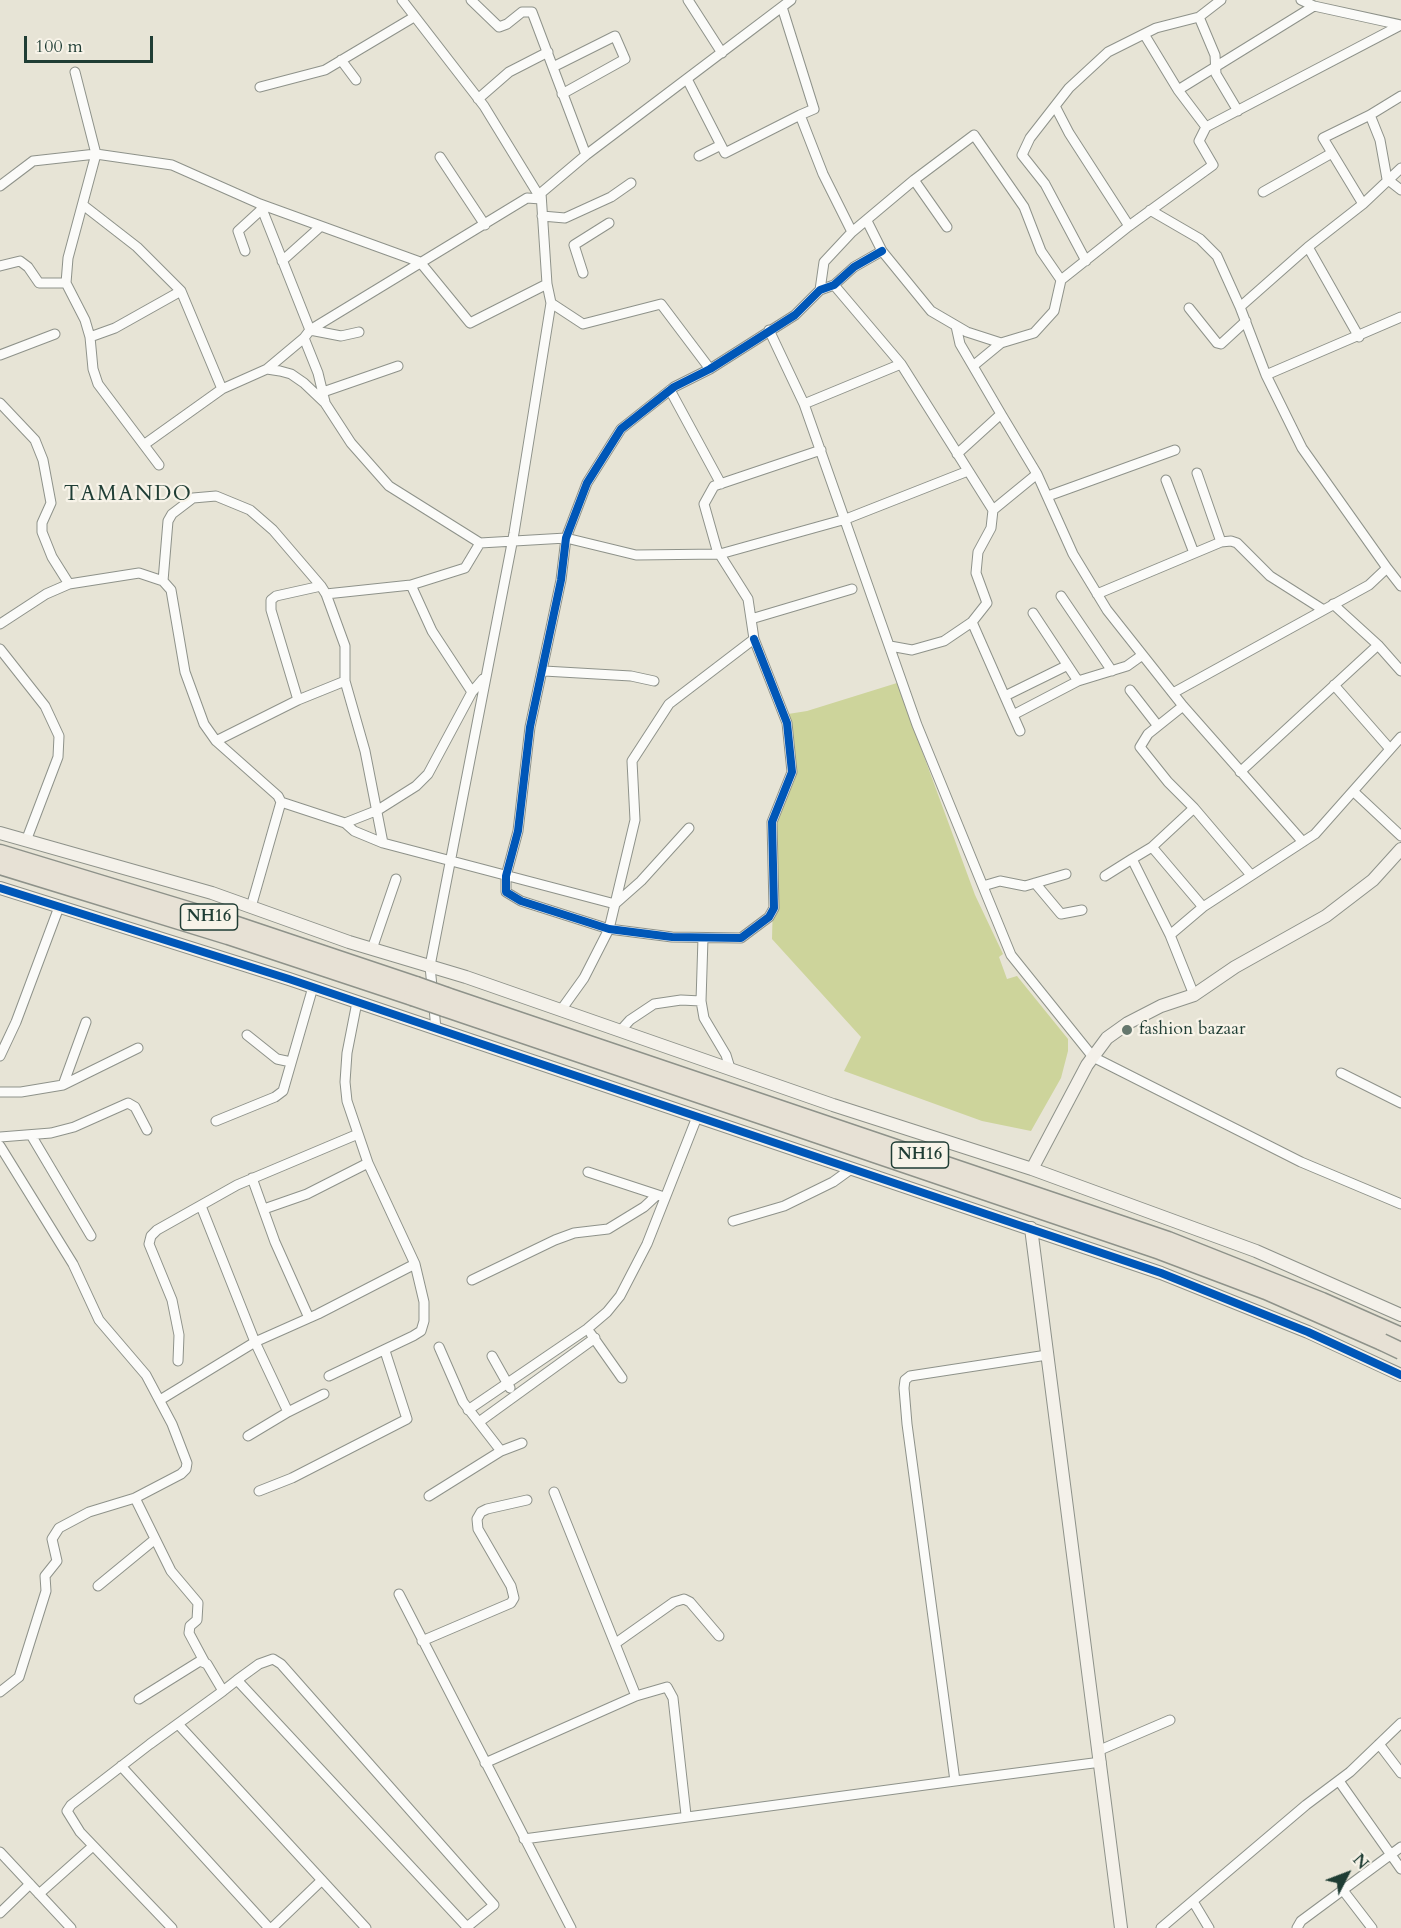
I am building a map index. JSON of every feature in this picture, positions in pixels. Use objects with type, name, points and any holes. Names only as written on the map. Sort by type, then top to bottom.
[{"type":"highway","name":"NH16","points":[[0,853],[234,924],[414,991],[1160,1251],[1390,1336],[1401,1351]]},
{"type":"highway","name":"NH16","points":[[0,866],[414,991]]},
{"type":"street","points":[[402,0],[478,99],[541,199]]},
{"type":"street","points":[[471,0],[499,27],[507,24],[522,12],[532,12],[586,155]]},
{"type":"street","points":[[1086,261],[1045,184],[1022,154],[1030,138],[1069,88],[1108,52],[1156,28],[1199,17],[1221,0]]},
{"type":"street","points":[[1301,0],[1314,6],[1401,25]]},
{"type":"street","points":[[687,1],[722,52]]},
{"type":"street","points":[[436,1029],[430,966],[513,540],[551,303],[546,284],[541,193],[586,155],[786,3],[814,109],[722,150],[699,156]]},
{"type":"street","points":[[1178,90],[1314,6]]},
{"type":"street","points":[[260,87],[325,70],[414,17]]},
{"type":"street","points":[[1199,17],[1215,55],[1216,74],[1238,111]]},
{"type":"street","points":[[973,366],[1001,343],[1034,333],[1054,311],[1061,280],[1150,210],[1213,165],[1199,141],[1206,127],[1401,25]]},
{"type":"street","points":[[1144,34],[1178,90],[1206,127]]},
{"type":"street","points":[[553,68],[615,36],[625,59],[562,94]]},
{"type":"street","points":[[478,99],[509,72],[548,52]]},
{"type":"street","points":[[341,60],[356,80]]},
{"type":"street","points":[[75,72],[96,154],[68,258],[66,283],[90,337],[90,356],[98,384],[159,465]]},
{"type":"street","points":[[687,79],[729,164]]},
{"type":"street","points":[[1363,204],[1323,138],[1370,115],[1401,96]]},
{"type":"street","points":[[1055,106],[1069,133],[1129,226]]},
{"type":"street","points":[[800,115],[823,174],[852,232]]},
{"type":"street","points":[[1370,115],[1380,140],[1387,179],[1401,190]]},
{"type":"street","points":[[820,290],[824,262],[852,232],[914,180],[974,135],[1024,207],[1041,251],[1061,280]]},
{"type":"street","points":[[1263,192],[1332,153]]},
{"type":"street","points":[[0,186],[33,161],[96,154],[172,165],[261,207],[420,262],[470,323],[546,284]]},
{"type":"street","points":[[440,157],[485,225]]},
{"type":"street","points":[[1240,307],[1308,247],[1363,204],[1401,168]]},
{"type":"street","points":[[914,180],[947,227]]},
{"type":"street","points":[[542,216],[565,218],[611,196],[631,183]]},
{"type":"street","points":[[145,444],[222,389],[267,369],[307,334],[420,262],[527,198],[541,199]]},
{"type":"street","points":[[83,205],[137,247],[181,291],[222,389]]},
{"type":"street","points":[[245,251],[238,231],[261,207]]},
{"type":"street","points":[[261,207],[307,334],[325,403]]},
{"type":"street","points":[[1150,210],[1206,244],[1217,256],[1246,321],[1266,375],[1302,448],[1401,586]]},
{"type":"street","points":[[867,221],[882,250],[931,311],[956,326],[1001,343]]},
{"type":"street","points":[[583,273],[574,245],[609,223]]},
{"type":"street","points":[[282,261],[320,227]]},
{"type":"street","points":[[1308,247],[1359,337]]},
{"type":"street","points":[[821,450],[714,486],[704,504],[720,554],[748,598],[754,639],[787,723],[792,772],[772,822],[774,908],[769,917],[741,938],[703,938],[609,929],[512,897],[506,892],[506,876],[518,831],[530,727],[544,671],[561,580],[566,538],[587,483],[621,429],[670,390],[710,369],[795,315],[820,290],[834,285],[854,267],[882,250]]},
{"type":"street","points":[[0,266],[20,261],[39,283],[66,283]]},
{"type":"street","points":[[834,285],[901,364],[993,510],[991,528],[978,552],[976,573],[987,603],[972,622],[944,641],[912,650],[890,646]]},
{"type":"street","points":[[90,337],[115,328],[181,291]]},
{"type":"street","points":[[551,303],[583,324],[661,304],[710,369]]},
{"type":"street","points":[[1189,308],[1217,343],[1221,344],[1246,321]]},
{"type":"street","points":[[1266,375],[1401,317]]},
{"type":"street","points":[[956,326],[960,344],[1037,474],[1073,554],[1097,594],[1141,656],[1302,842]]},
{"type":"street","points":[[769,330],[804,404],[917,725],[1011,955],[1093,1057],[1301,1162],[1401,1204]]},
{"type":"street","points":[[307,334],[341,336],[359,332]]},
{"type":"street","points":[[0,355],[56,334]]},
{"type":"street","points":[[804,404],[901,364]]},
{"type":"street","points":[[323,392],[398,366]]},
{"type":"street","points":[[267,369],[291,374],[325,403],[351,443],[388,486],[480,543],[497,544],[513,540],[566,538],[636,555],[720,554],[846,519],[968,471]]},
{"type":"street","points":[[670,390],[721,484]]},
{"type":"street","points":[[0,403],[35,440],[44,460],[51,503],[42,523],[42,532],[52,557],[69,584]]},
{"type":"street","points":[[957,454],[1001,414]]},
{"type":"street","points":[[1048,496],[1175,450]]},
{"type":"street","points":[[1197,473],[1221,542]]},
{"type":"street","points":[[993,510],[1037,474]]},
{"type":"street","points":[[1166,480],[1194,553]]},
{"type":"street","points":[[163,581],[168,521],[172,514],[193,498],[216,496],[250,510],[273,530],[324,590],[345,646],[345,681],[365,751],[383,843]]},
{"type":"street","points":[[1097,594],[1221,542],[1237,543],[1270,576],[1322,609]]},
{"type":"street","points":[[298,700],[270,604],[276,596],[324,590],[411,585],[465,568],[480,543]]},
{"type":"street","points":[[1173,693],[1369,585],[1387,568]]},
{"type":"street","points":[[0,624],[46,594],[69,584],[139,573],[163,581],[171,590],[185,672],[195,703],[216,741],[278,796],[281,802],[251,907]]},
{"type":"street","points":[[411,585],[432,631],[472,692]]},
{"type":"street","points":[[751,619],[852,589]]},
{"type":"street","points":[[1061,596],[1112,671]]},
{"type":"street","points":[[1333,604],[1378,645],[1401,671]]},
{"type":"street","points":[[1033,613],[1078,681]]},
{"type":"street","points":[[972,622],[1020,731]]},
{"type":"street","points":[[561,1010],[584,978],[609,929],[635,820],[632,761],[669,704],[754,639]]},
{"type":"street","points":[[1240,772],[1378,645]]},
{"type":"street","points":[[0,650],[45,706],[59,736],[58,757],[27,841]]},
{"type":"street","points":[[1013,715],[1078,681],[1127,666],[1141,656]]},
{"type":"street","points":[[1005,696],[1066,666]]},
{"type":"street","points":[[544,671],[631,676],[654,681]]},
{"type":"street","points":[[345,823],[378,810],[416,786],[428,774],[472,692],[485,677]]},
{"type":"street","points":[[216,741],[298,700],[345,681]]},
{"type":"street","points":[[1334,685],[1390,750]]},
{"type":"street","points":[[1130,690],[1158,726]]},
{"type":"street","points":[[1183,706],[1140,743],[1141,751],[1194,808],[1251,875]]},
{"type":"street","points":[[1170,935],[1203,907],[1315,834],[1401,737]]},
{"type":"street","points":[[1353,791],[1401,836]]},
{"type":"street","points":[[281,802],[345,823],[354,831],[383,843],[615,904]]},
{"type":"street","points":[[1105,876],[1152,847],[1194,808]]},
{"type":"street","points":[[615,904],[641,881],[689,828]]},
{"type":"street","points":[[0,833],[156,877],[251,907],[621,1030],[833,1105],[1032,1169],[1256,1251],[1401,1315]]},
{"type":"street","points":[[1152,847],[1203,907]]},
{"type":"street","points":[[1032,1169],[1093,1057],[1107,1038],[1128,1023],[1161,1006],[1194,995],[1235,967],[1326,916],[1373,880],[1401,849]]},
{"type":"street","points":[[1132,859],[1170,935],[1194,995]]},
{"type":"street","points":[[983,886],[997,881],[1019,887],[1065,874]]},
{"type":"street","points":[[372,949],[396,879]]},
{"type":"street","points":[[1035,883],[1061,914],[1082,910]]},
{"type":"street","points":[[0,888],[313,987],[1161,1273],[1308,1332],[1401,1375]]},
{"type":"street","points":[[0,1056],[16,1022],[59,907]]},
{"type":"street","points":[[703,938],[701,1001],[707,1027],[718,1042],[730,1068]]},
{"type":"street","points":[[216,1121],[275,1097],[283,1091],[313,987]]},
{"type":"street","points":[[621,1030],[630,1020],[654,1004],[681,999],[701,1001]]},
{"type":"street","points":[[329,1376],[386,1351],[421,1331],[424,1322],[424,1302],[415,1264],[368,1163],[346,1101],[345,1082],[357,1002]]},
{"type":"street","points":[[63,1085],[86,1022]]},
{"type":"street","points":[[247,1035],[277,1059],[291,1062]]},
{"type":"street","points":[[0,1092],[21,1092],[63,1085],[138,1048]]},
{"type":"street","points":[[1341,1073],[1401,1103]]},
{"type":"street","points":[[0,1137],[31,1135],[74,1127],[128,1103],[135,1107],[147,1130]]},
{"type":"street","points":[[468,1410],[587,1329],[607,1312],[620,1296],[647,1244],[661,1196],[697,1117]]},
{"type":"street","points":[[178,1361],[179,1335],[172,1300],[148,1244],[151,1236],[157,1230],[252,1178],[358,1134]]},
{"type":"street","points":[[31,1135],[91,1236]]},
{"type":"street","points":[[0,1146],[73,1264],[99,1320],[136,1360],[160,1400],[183,1449],[186,1469],[135,1498],[89,1512],[60,1528],[52,1539],[57,1561],[45,1576],[46,1591],[19,1677],[0,1692]]},
{"type":"street","points":[[264,1209],[307,1194],[368,1163]]},
{"type":"street","points":[[733,1221],[784,1206],[832,1182],[851,1169]]},
{"type":"street","points":[[588,1172],[661,1196]]},
{"type":"street","points":[[252,1178],[275,1242],[309,1318]]},
{"type":"street","points":[[472,1280],[555,1240],[574,1233],[608,1229],[661,1196]]},
{"type":"street","points":[[201,1206],[255,1342],[288,1412]]},
{"type":"street","points":[[1031,1228],[1121,1928]]},
{"type":"street","points":[[160,1400],[255,1342],[309,1318],[415,1264]]},
{"type":"street","points":[[587,1329],[622,1378]]},
{"type":"street","points":[[479,1422],[595,1338]]},
{"type":"street","points":[[439,1347],[452,1383],[468,1410],[501,1451]]},
{"type":"street","points":[[259,1491],[292,1479],[407,1419],[386,1351]]},
{"type":"street","points":[[954,1781],[908,1424],[905,1380],[919,1374],[1047,1355]]},
{"type":"street","points":[[492,1356],[515,1395]]},
{"type":"street","points":[[248,1437],[288,1412],[324,1394]]},
{"type":"street","points":[[429,1496],[501,1451],[522,1443]]},
{"type":"street","points":[[554,1492],[636,1696]]},
{"type":"street","points":[[135,1498],[171,1571],[198,1603],[197,1620],[190,1626],[189,1633],[223,1691]]},
{"type":"street","points":[[422,1641],[511,1603],[514,1598],[510,1586],[478,1529],[477,1519],[481,1512],[487,1509],[527,1500]]},
{"type":"street","points":[[98,1586],[154,1540]]},
{"type":"street","points":[[399,1594],[571,1928]]},
{"type":"street","points":[[616,1643],[674,1602],[684,1599],[690,1602],[719,1636]]},
{"type":"street","points":[[172,1928],[93,1846],[69,1818],[67,1811],[71,1804],[237,1680],[266,1660],[273,1659],[281,1664],[494,1905],[466,1927],[237,1680]]},
{"type":"street","points":[[139,1700],[195,1662],[204,1661]]},
{"type":"street","points":[[485,1763],[636,1696],[662,1687],[671,1691],[686,1815]]},
{"type":"street","points":[[524,1839],[686,1815],[954,1781],[1100,1756],[1170,1720]]},
{"type":"street","points":[[178,1724],[366,1928]]},
{"type":"street","points":[[1164,1927],[1306,1805],[1339,1781],[1400,1725]]},
{"type":"street","points":[[1379,1744],[1401,1773]]},
{"type":"street","points":[[121,1766],[271,1928],[322,1880]]},
{"type":"street","points":[[1339,1781],[1401,1869]]},
{"type":"street","points":[[39,1894],[93,1846]]},
{"type":"street","points":[[1297,1928],[1301,1921],[1342,1889],[1401,1847]]},
{"type":"street","points":[[0,1852],[71,1928]]},
{"type":"street","points":[[0,1913],[30,1884]]},
{"type":"street","points":[[1342,1889],[1372,1928]]},
{"type":"street","points":[[1194,1903],[1209,1928]]},
{"type":"green space","points":[[897,683],[975,895],[1003,954],[999,957],[1007,979],[1017,976],[1068,1039],[1068,1051],[1061,1078],[1031,1131],[982,1121],[844,1071],[861,1037],[772,939],[775,821],[794,770],[788,714],[807,711]]},
{"type":"cycle path","points":[[754,639],[787,723],[792,772],[772,822],[774,908],[769,917],[741,938],[672,937],[609,929],[521,901],[506,892],[506,876],[518,831],[530,727],[561,580],[566,538],[587,483],[621,429],[674,387],[710,369],[795,315],[820,290],[834,285],[854,267],[882,251]]},
{"type":"cycle path","points":[[0,888],[289,979],[1161,1273],[1308,1332],[1401,1375]]},
{"type":"place","name":"fashion bazaar","points":[[1127,1030]]},
{"type":"district","name":"TAMANDO","points":[[128,495]]}]
